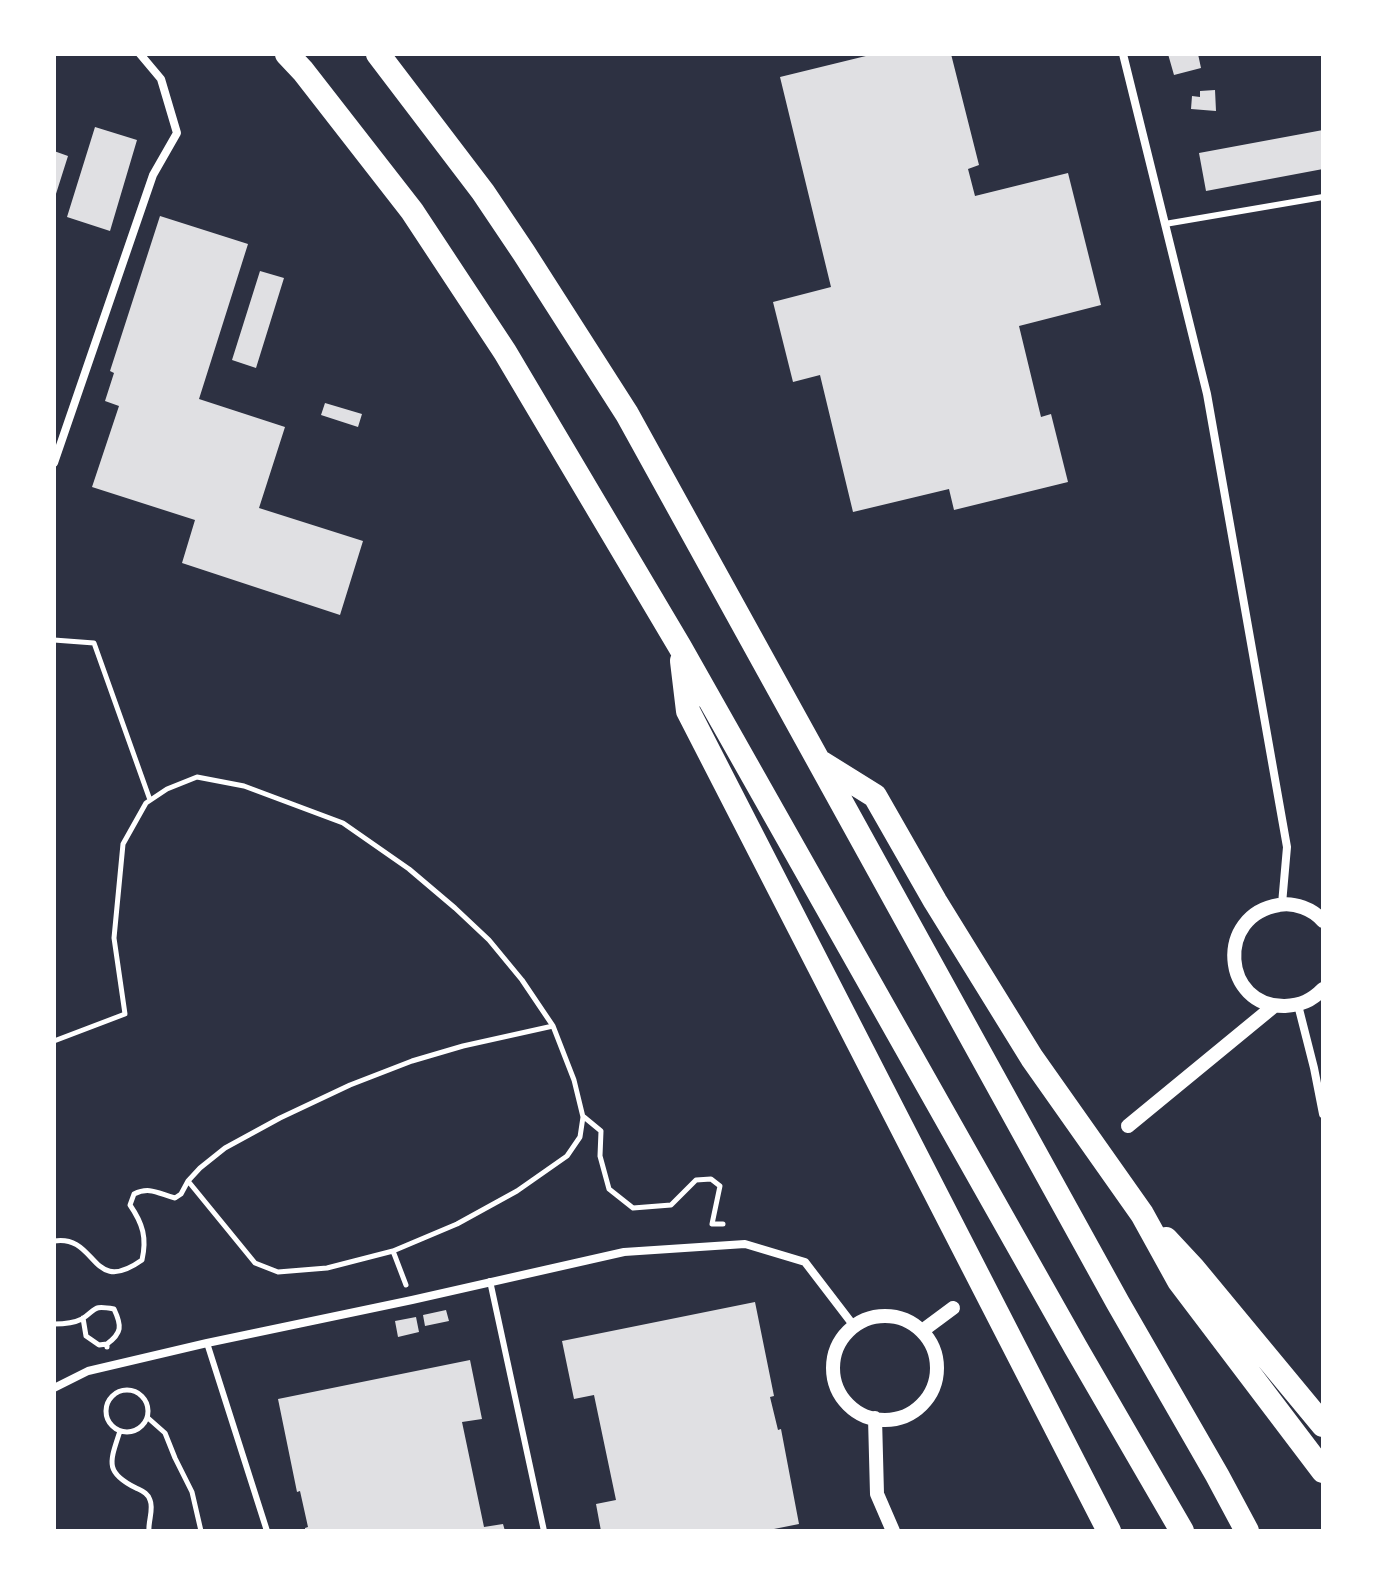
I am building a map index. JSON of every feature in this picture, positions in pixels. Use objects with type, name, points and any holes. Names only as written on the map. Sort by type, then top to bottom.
[{"type":"highway","points":[[287,54],[421,224],[505,352],[680,647],[1182,1531]]},
{"type":"highway","points":[[378,54],[499,216],[627,414],[1247,1531]]},
{"type":"highway","points":[[680,647],[688,711],[1109,1531]]},
{"type":"highway","points":[[818,761],[875,796],[935,901],[1032,1058],[1142,1214],[1179,1281],[1323,1471]]},
{"type":"highway","points":[[1142,1214],[1193,1268],[1323,1425]]},
{"type":"street","points":[[54,463],[153,175],[177,133],[161,79],[140,54]]},
{"type":"street","points":[[1123,54],[1207,394],[1287,847],[1282,904]]},
{"type":"street","points":[[1322,918],[1294,905],[1265,908],[1241,928],[1234,944],[1233,963],[1249,993],[1274,1006],[1298,1005],[1314,998],[1323,989]]},
{"type":"street","points":[[1298,1005],[1323,1114]]},
{"type":"street","points":[[1128,1126],[1274,1006]]},
{"type":"street","points":[[54,1388],[88,1371],[112,1365],[624,1252],[745,1244],[805,1262],[854,1326]]},
{"type":"street","points":[[922,1331],[953,1308]]},
{"type":"street","points":[[881,1316],[896,1317],[922,1331],[936,1357],[934,1386],[927,1399],[904,1416],[889,1419],[875,1418],[849,1405],[840,1393],[833,1364],[844,1337],[854,1326],[881,1316]]},
{"type":"street","points":[[875,1418],[877,1494],[892,1530]]},
{"type":"lane","points":[[1165,224],[1323,197]]},
{"type":"lane","points":[[490,1281],[544,1531]]},
{"type":"lane","points":[[207,1343],[267,1531]]},
{"type":"path","points":[[54,640],[94,643],[150,800]]},
{"type":"path","points":[[54,1041],[125,1014],[114,938],[123,844],[146,803],[167,789],[197,777],[244,786],[343,823],[409,869],[467,919],[522,980],[553,1026],[574,1080],[583,1117],[580,1137],[567,1156],[517,1191],[457,1224],[393,1251],[327,1268],[278,1272],[255,1263],[188,1181]]},
{"type":"path","points":[[54,1241],[64,1239],[81,1246],[103,1269],[114,1273],[128,1270],[142,1260],[146,1244],[130,1205],[134,1194],[142,1190],[155,1190],[175,1198],[188,1181],[225,1148],[350,1085],[412,1061],[463,1046],[553,1026]]},
{"type":"path","points":[[583,1117],[601,1131],[600,1156],[609,1189],[633,1208],[671,1205],[696,1180],[711,1179],[720,1186],[712,1224],[736,1224],[745,1244]]},
{"type":"path","points":[[393,1251],[412,1300]]},
{"type":"path","points":[[54,1324],[73,1322],[92,1309],[114,1309],[120,1328],[117,1337],[99,1345],[86,1336],[83,1318]]},
{"type":"path","points":[[107,1344],[112,1365]]},
{"type":"path","points":[[124,1389],[135,1391],[144,1397],[149,1407],[148,1418],[141,1427],[131,1432],[120,1431],[111,1425],[106,1415],[107,1403],[114,1394],[124,1389]]},
{"type":"path","points":[[148,1418],[165,1433],[192,1492],[201,1531]]},
{"type":"path","points":[[120,1431],[111,1466],[120,1480],[146,1493],[151,1500],[149,1531]]},
{"type":"building","points":[[874,54],[951,54],[979,165],[968,169],[975,196],[1068,173],[1101,305],[1019,326],[1041,417],[1051,414],[1068,482],[954,510],[949,489],[853,512],[820,375],[793,382],[773,302],[831,287],[780,77]]},
{"type":"building","points":[[1168,54],[1198,54],[1201,68],[1174,75]]},
{"type":"building","points":[[1215,90],[1216,111],[1191,109],[1192,96],[1200,97],[1200,91]]},
{"type":"building","points":[[95,127],[137,140],[110,231],[67,217]]},
{"type":"building","points":[[1323,130],[1323,169],[1206,191],[1199,153]]},
{"type":"building","points":[[54,151],[68,156],[55,197],[54,197]]},
{"type":"building","points":[[160,216],[248,244],[199,399],[285,427],[259,508],[363,541],[340,615],[182,563],[195,520],[92,487],[119,406],[105,401],[114,373],[110,371]]},
{"type":"building","points":[[260,271],[284,278],[256,368],[232,360]]},
{"type":"building","points":[[325,403],[362,414],[358,427],[321,415]]},
{"type":"building","points":[[755,1302],[774,1396],[770,1397],[778,1430],[781,1429],[799,1524],[764,1531],[601,1531],[596,1504],[616,1500],[594,1395],[574,1399],[562,1341]]},
{"type":"building","points":[[446,1310],[449,1321],[425,1326],[423,1315]]},
{"type":"building","points":[[416,1317],[419,1332],[398,1337],[395,1321]]},
{"type":"building","points":[[470,1360],[482,1419],[462,1422],[484,1527],[503,1524],[505,1531],[305,1531],[308,1527],[300,1491],[297,1492],[278,1399]]}]
